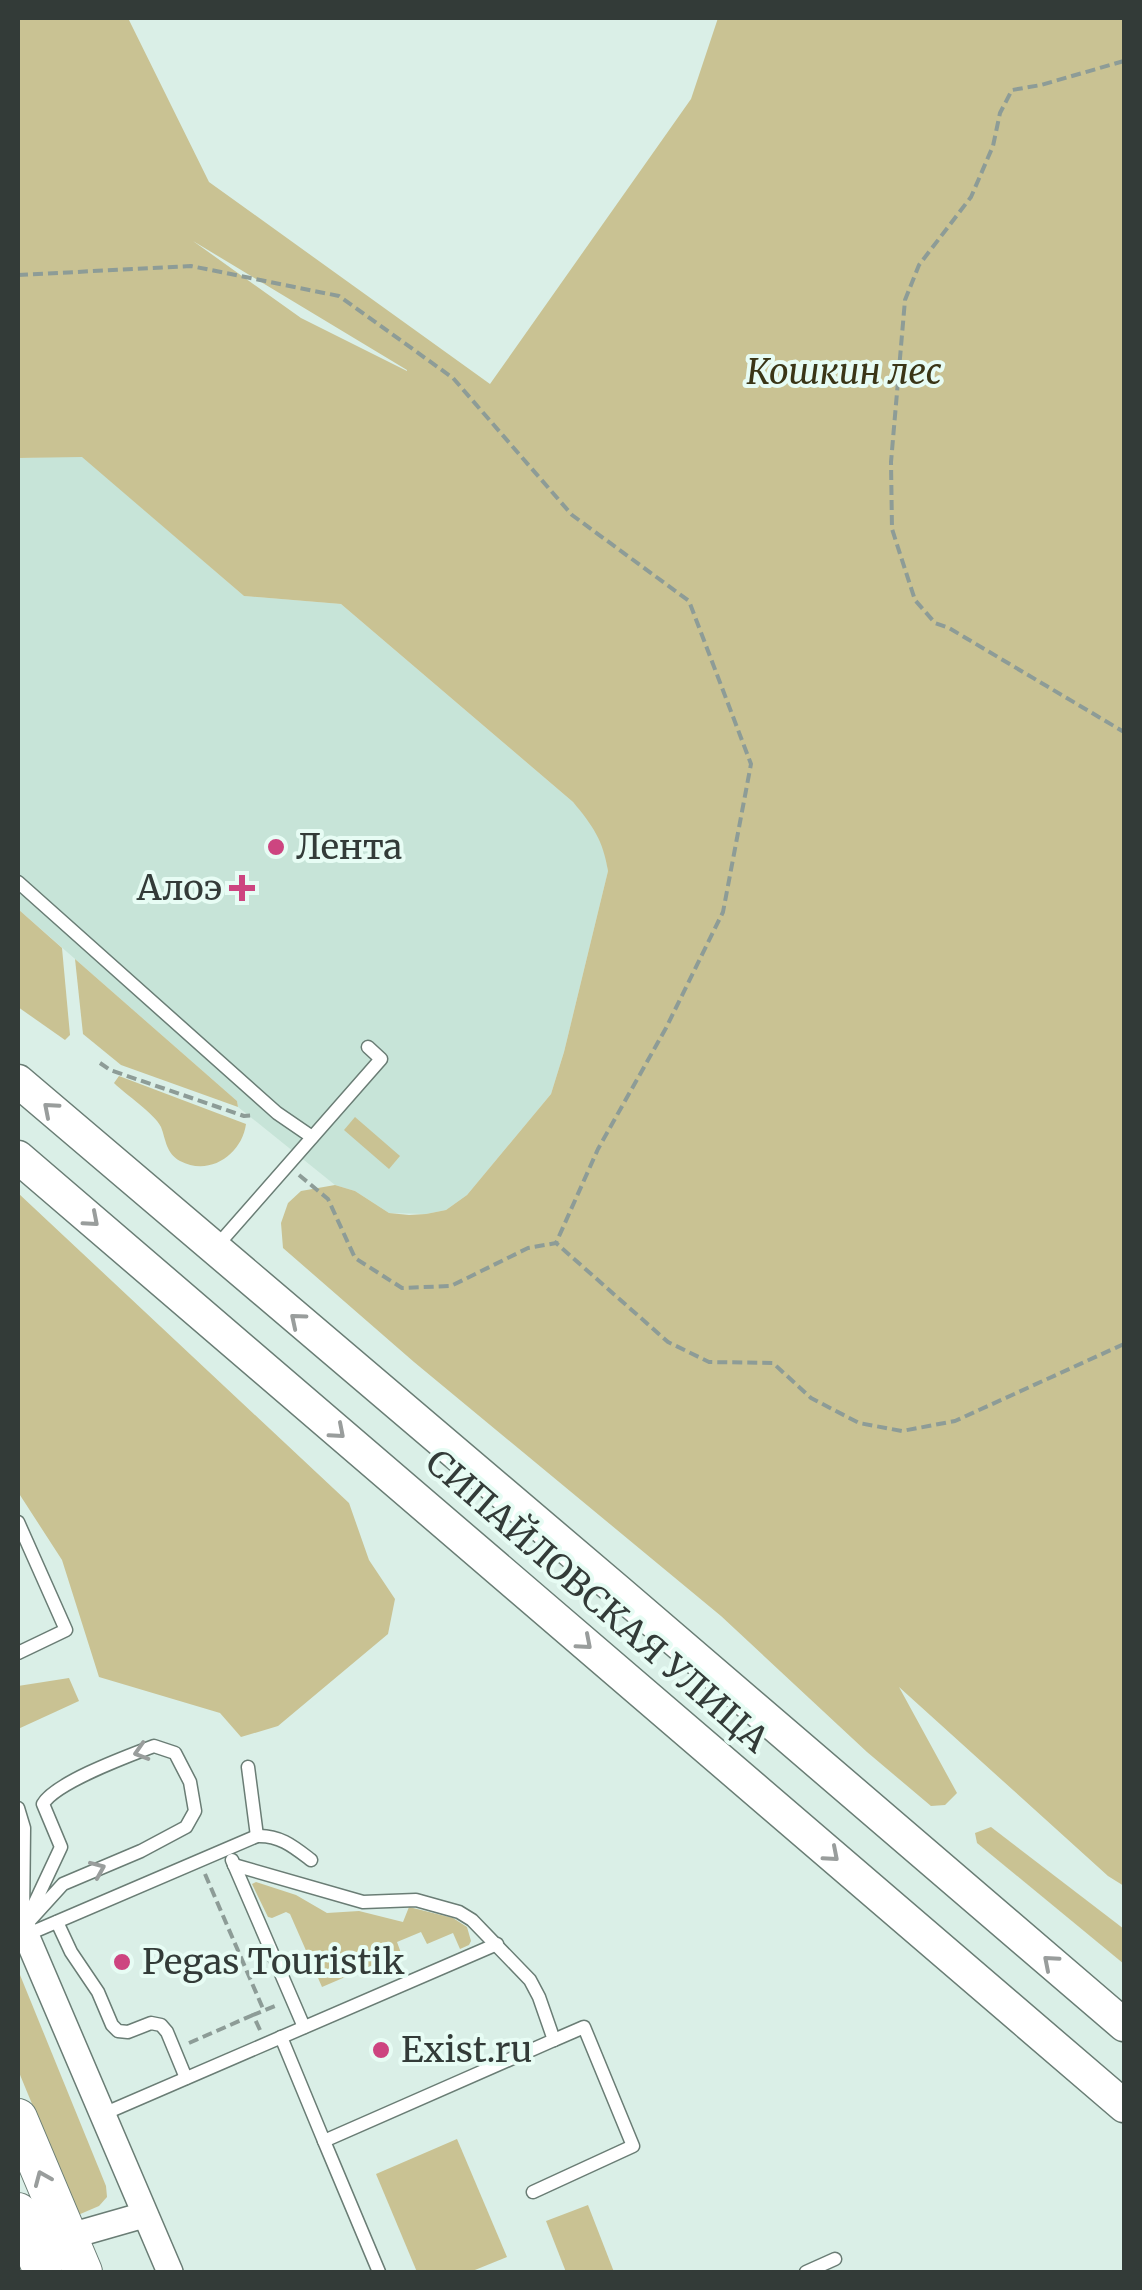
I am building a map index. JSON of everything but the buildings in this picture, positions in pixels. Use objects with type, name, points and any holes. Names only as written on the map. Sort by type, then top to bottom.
[{"type":"main road","name":"СИПАЙЛОВСКАЯ УЛИЦА","points":[[18,1082],[1124,2025]]},
{"type":"main road","name":"СИПАЙЛОВСКАЯ УЛИЦА","points":[[18,1157],[1124,2106]]},
{"type":"main road","points":[[18,2118],[40,2253]]},
{"type":"main road","points":[[18,2212],[40,2253],[83,2272]]},
{"type":"street","points":[[22,1931],[170,2272]]},
{"type":"street","points":[[40,2253],[144,2215]]},
{"type":"lane","points":[[18,882],[277,1113],[312,1137]]},
{"type":"lane","points":[[214,1250],[380,1058],[368,1047]]},
{"type":"lane","points":[[18,1522],[66,1630],[18,1653]]},
{"type":"lane","points":[[154,1746],[175,1754],[190,1782],[195,1811],[186,1827],[63,1884],[22,1931],[60,1847],[42,1804],[47,1797],[87,1774],[154,1746]]},
{"type":"lane","points":[[248,1767],[258,1836]]},
{"type":"lane","points":[[18,1808],[24,1828],[26,1877],[22,1931]]},
{"type":"lane","points":[[22,1931],[57,1922],[258,1836],[285,1841],[311,1860]]},
{"type":"lane","points":[[227,1848],[304,2027]]},
{"type":"lane","points":[[234,1865],[363,1902],[408,1898],[472,1920],[536,1989],[554,2040]]},
{"type":"lane","points":[[57,1922],[115,2029],[128,2032],[151,2022],[164,2028],[186,2078]]},
{"type":"lane","points":[[102,2115],[496,1944]]},
{"type":"lane","points":[[324,2141],[584,2027],[633,2146],[533,2192]]},
{"type":"lane","points":[[281,2037],[378,2272]]},
{"type":"lane","points":[[806,2272],[835,2260]]},
{"type":"path","points":[[1124,61],[1012,90],[971,197],[919,265],[905,300],[890,462],[892,529],[916,600],[935,623],[950,628],[1124,732]]},
{"type":"path","points":[[18,275],[191,266],[339,296],[453,378],[572,515],[689,600],[750,764],[723,912],[666,1028],[598,1149],[556,1243]]},
{"type":"path","points":[[100,1062],[110,1070],[244,1116],[277,1113]]},
{"type":"path","points":[[288,1165],[328,1199],[355,1258],[402,1288],[451,1286],[528,1248],[556,1243]]},
{"type":"path","points":[[556,1243],[668,1342],[709,1362],[772,1363],[811,1398],[859,1424],[902,1431],[955,1421],[1124,1344]]},
{"type":"path","points":[[203,1870],[264,2011]]},
{"type":"path","points":[[174,2050],[253,2015]]},
{"type":"shaded area","points":[[82,456],[244,596],[341,604],[573,802],[592,824],[604,847],[608,871],[551,1094],[467,1195],[446,1210],[389,1213],[355,1191],[335,1185],[238,1107],[237,1101],[18,909],[18,458]]},
{"type":"green space","name":"Кошкин лес","points":[[18,18],[128,18],[209,182],[490,384],[691,99],[718,18],[1124,18],[1124,1886],[1108,1876],[899,1687],[957,1793],[945,1805],[931,1806],[721,1616],[414,1362],[283,1248],[281,1223],[288,1203],[301,1191],[335,1185],[355,1191],[389,1213],[409,1215],[446,1210],[467,1195],[551,1094],[608,871],[600,842],[573,802],[341,604],[244,596],[82,457],[18,458]],"holes":[[[193,241],[407,370],[301,318]]]},
{"type":"green space","points":[[18,909],[62,948],[70,1035],[65,1040],[18,1007]]},
{"type":"green space","points":[[75,959],[237,1101],[238,1107],[121,1065],[83,1034]]},
{"type":"green space","points":[[119,1076],[246,1124],[238,1145],[213,1164],[180,1161],[169,1150],[158,1122],[114,1083]]},
{"type":"green space","points":[[355,1117],[400,1156],[389,1169],[344,1130]]},
{"type":"green space","points":[[18,1193],[349,1503],[369,1560],[395,1599],[388,1634],[278,1726],[241,1737],[220,1713],[99,1677],[62,1560],[18,1492]]},
{"type":"green space","points":[[69,1678],[79,1701],[18,1729],[18,1686]]},
{"type":"green space","points":[[991,1827],[1124,1929],[1124,1964],[977,1843],[975,1833]]},
{"type":"green space","points":[[252,1884],[296,1895],[327,1913],[359,1911],[403,1922],[409,1907],[453,1918],[467,1927],[471,1941],[460,1949],[453,1933],[427,1944],[421,1932],[397,1942],[401,1953],[322,1987],[290,1914],[268,1917]]},
{"type":"green space","points":[[18,1970],[106,2186],[107,2197],[99,2206],[78,2215],[18,2070]]},
{"type":"green space","points":[[457,2139],[507,2257],[470,2272],[417,2272],[376,2174]]},
{"type":"green space","points":[[588,2205],[614,2272],[566,2272],[546,2221]]},
{"type":"place","name":"Лента","points":[[276,847]]},
{"type":"place","name":"Алоэ","points":[[242,888]]},
{"type":"place","name":"Pegas Touristik","points":[[122,1962]]},
{"type":"place","name":"Exist.ru","points":[[381,2050]]}]
